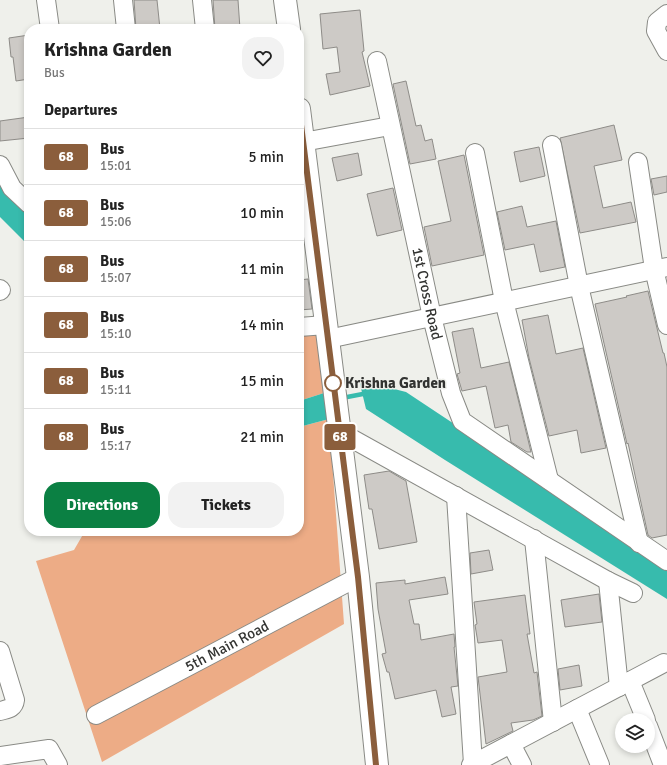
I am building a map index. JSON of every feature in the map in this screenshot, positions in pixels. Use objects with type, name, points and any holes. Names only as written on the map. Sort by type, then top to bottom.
[{"type":"street","points":[[46,0],[49,24]]},
{"type":"street","points":[[124,0],[126,24]]},
{"type":"street","points":[[202,0],[204,24]]},
{"type":"street","points":[[285,0],[288,24]]},
{"type":"street","points":[[667,14],[657,22],[656,31],[667,51]]},
{"type":"street","name":"1st Cross Road","points":[[377,61],[432,316],[452,393],[462,421],[667,561]]},
{"type":"street","points":[[304,142],[390,126]]},
{"type":"street","points":[[552,145],[579,286],[639,543]]},
{"type":"street","points":[[304,150],[358,577],[376,765]]},
{"type":"street","points":[[474,153],[504,301],[549,480]]},
{"type":"street","points":[[638,162],[661,268],[667,325]]},
{"type":"street","points":[[0,165],[12,188],[24,199]]},
{"type":"street","points":[[304,328],[327,332],[432,316],[661,268]]},
{"type":"street","points":[[339,426],[456,496],[608,581],[633,593]]},
{"type":"street","points":[[456,496],[472,765],[664,663]]},
{"type":"street","points":[[534,539],[553,722]]},
{"type":"street","name":"5th Main Road","points":[[96,715],[358,577]]},
{"type":"street","points":[[608,581],[625,684],[642,713]]},
{"type":"street","points":[[0,651],[15,700],[12,708],[0,711]]},
{"type":"street","points":[[577,709],[600,765]]},
{"type":"street","points":[[655,743],[664,765]]},
{"type":"street","points":[[511,744],[522,765]]},
{"type":"street","points":[[0,756],[49,749],[58,765]]},
{"type":"shaded area","points":[[320,328],[324,393],[304,399],[304,330]]},
{"type":"shaded area","points":[[329,419],[344,624],[102,762],[36,561],[74,550],[82,536],[304,536],[304,426]]},
{"type":"water","points":[[0,178],[24,204],[24,241],[0,217]]},
{"type":"water","points":[[359,380],[406,392],[667,565],[667,599],[366,409]]},
{"type":"water","points":[[324,393],[329,419],[304,426],[304,399]]},
{"type":"building","points":[[134,0],[157,0],[159,24],[136,24]]},
{"type":"building","points":[[213,0],[238,0],[240,24],[215,24]]},
{"type":"building","points":[[360,10],[364,51],[362,52],[370,86],[330,95],[326,74],[340,72],[337,47],[323,49],[320,14]]},
{"type":"building","points":[[24,36],[24,80],[16,81],[9,38]]},
{"type":"building","points":[[406,81],[416,126],[421,125],[425,141],[432,139],[436,159],[410,164],[393,84]]},
{"type":"building","points":[[24,118],[24,139],[0,141],[0,121]]},
{"type":"building","points":[[614,125],[622,160],[594,166],[603,208],[631,202],[636,222],[580,233],[560,138]]},
{"type":"building","points":[[539,147],[545,176],[520,182],[514,152]]},
{"type":"building","points":[[358,153],[362,175],[337,181],[332,158]]},
{"type":"building","points":[[464,155],[484,255],[432,266],[424,227],[451,221],[438,161]]},
{"type":"building","points":[[667,176],[667,192],[654,195],[651,179]]},
{"type":"building","points":[[393,188],[402,230],[377,236],[367,194]]},
{"type":"building","points":[[522,206],[527,227],[556,221],[565,267],[540,272],[534,244],[505,250],[497,212]]},
{"type":"building","points":[[304,279],[308,279],[312,309],[304,310]]},
{"type":"building","points":[[648,291],[667,367],[667,535],[652,538],[648,535],[595,304]]},
{"type":"building","points":[[548,315],[556,354],[583,348],[606,448],[581,453],[577,430],[549,436],[529,358],[522,320]]},
{"type":"building","points":[[473,328],[481,368],[509,362],[531,452],[527,452],[511,442],[508,425],[495,428],[486,386],[462,391],[457,374],[460,373],[452,332]]},
{"type":"building","points":[[389,471],[406,481],[417,542],[379,549],[372,509],[369,509],[364,475]]},
{"type":"building","points":[[489,550],[493,570],[471,574],[470,553]]},
{"type":"building","points":[[445,577],[448,594],[409,600],[414,624],[419,624],[421,640],[454,634],[458,686],[451,687],[456,714],[442,717],[436,690],[395,699],[389,672],[387,672],[382,654],[386,653],[378,609],[376,583],[405,580],[405,584]]},
{"type":"building","points":[[599,594],[602,622],[565,627],[561,600]]},
{"type":"building","points":[[525,595],[530,634],[527,634],[534,673],[537,672],[542,716],[533,720],[511,723],[513,731],[486,744],[478,677],[507,672],[502,640],[478,643],[475,625],[477,624],[474,602]]},
{"type":"building","points":[[579,665],[582,686],[560,690],[558,669]]},
{"type":"waterway","points":[[342,398],[368,393]]},
{"type":"bus line","name":"68","points":[[304,149],[358,577],[376,765]]},
{"type":"place","name":"Krishna Garden","points":[[333,383]]}]
